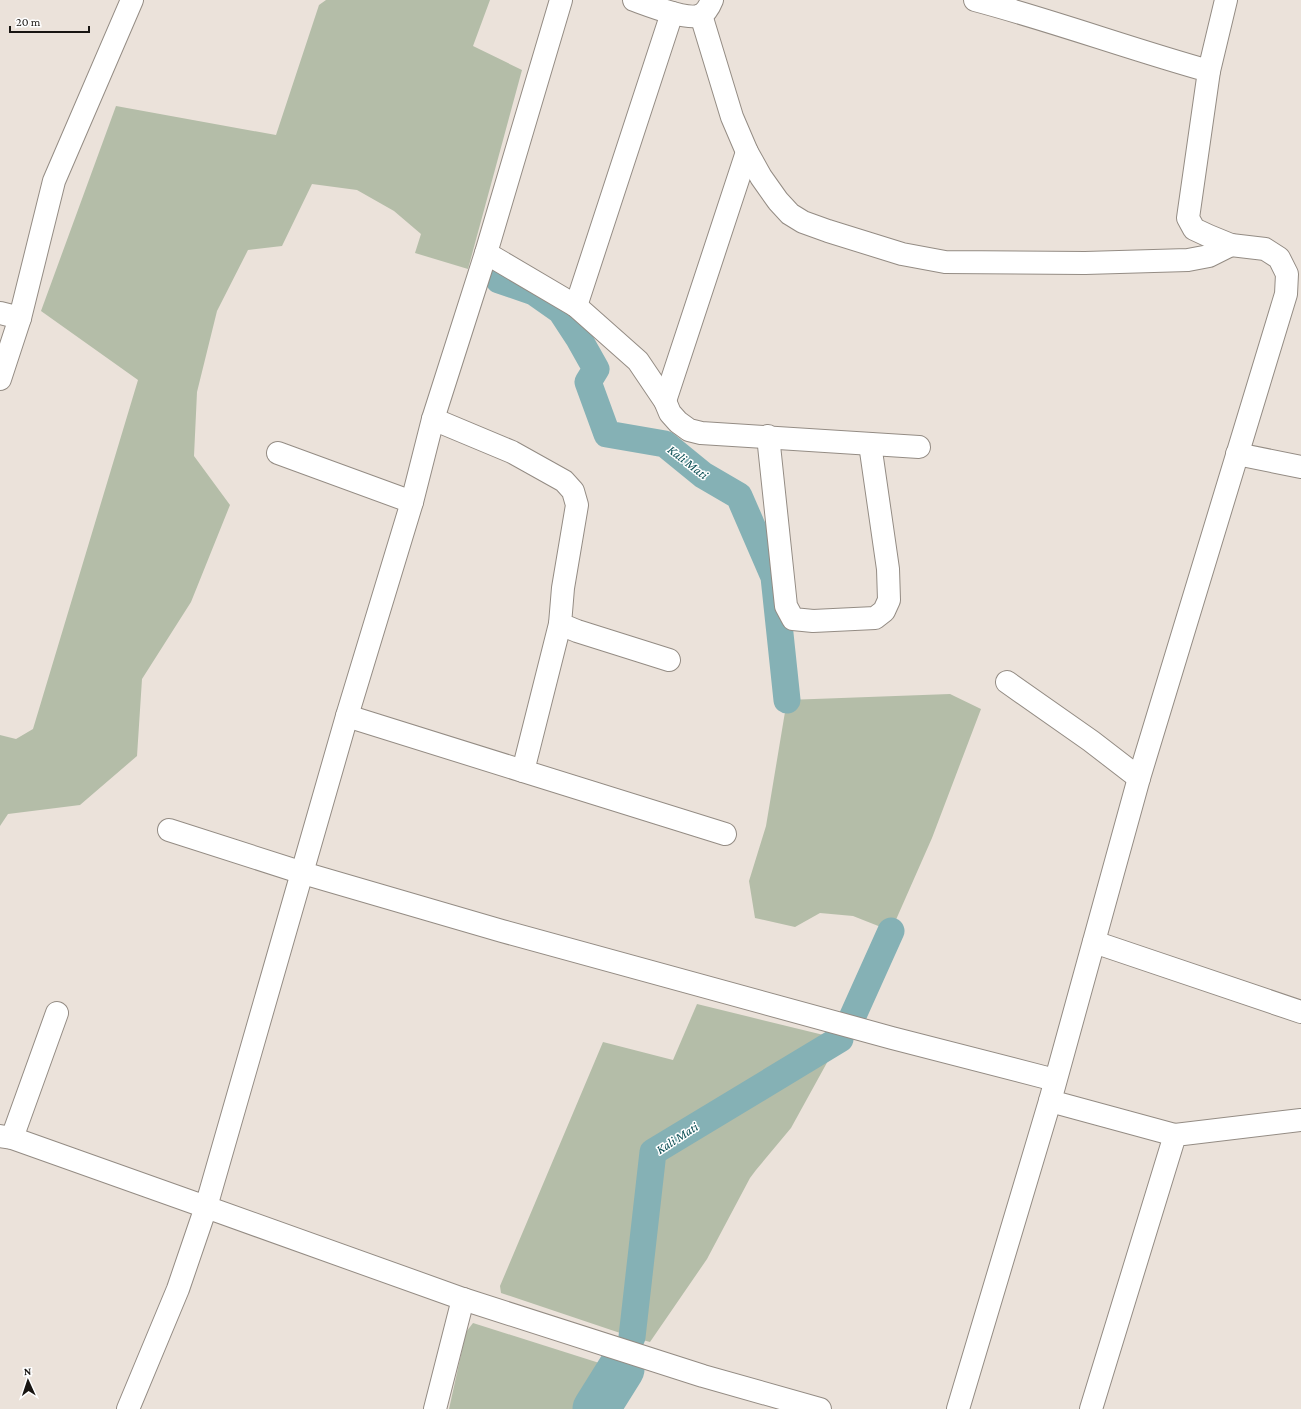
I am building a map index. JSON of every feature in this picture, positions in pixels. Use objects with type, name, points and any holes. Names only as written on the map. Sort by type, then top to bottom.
[{"type":"street","points":[[0,379],[10,316],[54,181],[132,0]]},
{"type":"street","points":[[128,1409],[178,1289],[206,1207],[348,716],[412,502],[433,419],[486,253],[561,0]]},
{"type":"street","points":[[634,0],[672,13],[690,16],[706,7],[732,117],[747,152],[761,177],[790,214],[803,222],[902,254],[945,262],[1085,263],[1188,260],[1210,256],[1231,245]]},
{"type":"street","points":[[975,0],[1022,12],[1209,71]]},
{"type":"street","points":[[958,1409],[1052,1091],[1139,778],[1286,294],[1287,274],[1279,258],[1265,249],[1231,245],[1194,229],[1188,218],[1209,71],[1226,0]]},
{"type":"street","points":[[576,306],[672,13]]},
{"type":"street","points":[[665,401],[747,152]]},
{"type":"street","points":[[486,253],[576,306],[638,361],[665,401],[670,413],[678,422],[689,430],[919,447]]},
{"type":"street","points":[[433,419],[512,452],[564,482],[573,492],[577,505],[563,588],[560,624],[523,771]]},
{"type":"street","points":[[768,436],[786,606],[793,619],[813,621],[875,618],[884,611],[889,600],[888,569],[870,444]]},
{"type":"street","points":[[278,453],[412,502]]},
{"type":"street","points":[[1237,454],[1301,467]]},
{"type":"street","points":[[560,624],[577,631],[669,660]]},
{"type":"street","points":[[1007,682],[1091,741],[1139,778]]},
{"type":"street","points":[[348,716],[725,834]]},
{"type":"street","points":[[169,830],[303,873],[510,933],[892,1038],[1052,1091],[1175,1135],[1301,1120]]},
{"type":"street","points":[[1094,942],[1301,1012]]},
{"type":"street","points":[[57,1013],[6,1137],[463,1298],[703,1376],[820,1409]]},
{"type":"street","points":[[1091,1409],[1175,1135]]},
{"type":"street","points":[[434,1409],[463,1298]]},
{"type":"green space","points":[[326,0],[490,0],[473,46],[522,70],[468,269],[415,253],[421,234],[394,211],[357,190],[312,184],[282,246],[248,250],[217,311],[197,392],[194,456],[230,505],[191,602],[142,679],[137,756],[80,805],[8,814],[0,826],[0,735],[16,739],[33,729],[138,380],[41,311],[116,106],[276,135],[319,5]]},
{"type":"green space","points":[[950,694],[981,709],[932,838],[891,931],[853,916],[820,913],[795,927],[755,918],[749,881],[766,826],[787,700]]},
{"type":"green space","points":[[697,1004],[840,1039],[791,1128],[750,1178],[707,1259],[650,1342],[501,1293],[500,1286],[603,1042],[673,1060]]},
{"type":"green space","points":[[473,1323],[634,1374],[621,1409],[449,1409],[466,1332]]},
{"type":"waterway","name":"Kali Mati","points":[[499,280],[534,292],[561,311],[596,369],[588,382],[607,434],[665,444],[703,475],[739,496],[774,577],[787,700]]},
{"type":"waterway","name":"Kali Mati","points":[[851,1020],[891,931]]},
{"type":"waterway","name":"Kali Mati","points":[[632,1337],[653,1152],[840,1039]]},
{"type":"waterway","name":"Kali Mati","points":[[596,1409],[621,1369]]}]
